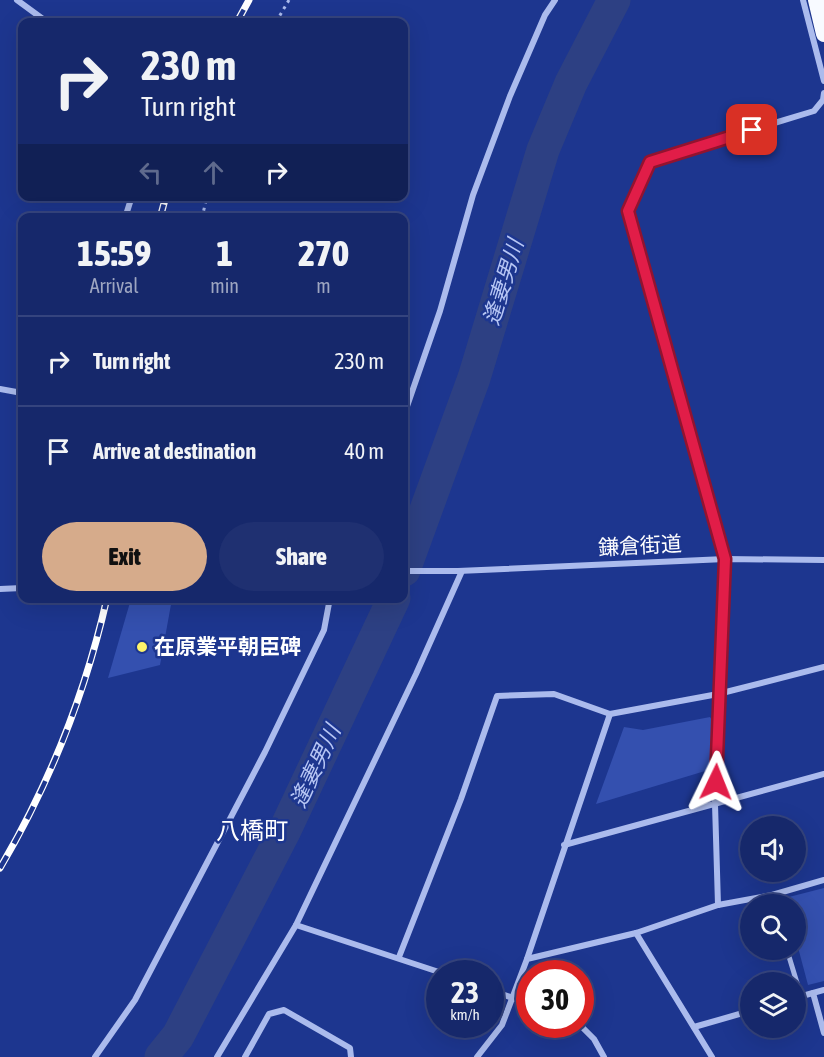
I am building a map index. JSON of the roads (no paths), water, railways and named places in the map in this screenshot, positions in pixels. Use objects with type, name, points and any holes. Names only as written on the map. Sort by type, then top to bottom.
[{"type":"highway","points":[[816,0],[824,33]]},
{"type":"street","points":[[17,0],[42,18]]},
{"type":"street","points":[[408,403],[440,310],[473,195],[510,96],[545,15],[555,0]]},
{"type":"street","points":[[803,0],[824,81]]},
{"type":"street","points":[[718,905],[715,804],[725,559],[628,211],[650,162],[813,111],[823,100],[824,93]]},
{"type":"street","points":[[0,389],[18,392]]},
{"type":"street","name":"鎌倉街道","points":[[408,571],[460,571],[725,559],[824,560]]},
{"type":"street","points":[[217,1057],[296,925],[416,674],[460,571]]},
{"type":"street","points":[[0,589],[18,588]]},
{"type":"street","points":[[94,1057],[135,1000],[265,752],[324,630],[329,603]]},
{"type":"street","points":[[399,957],[461,799],[497,696],[554,694],[610,714],[718,694],[824,667]]},
{"type":"street","points":[[477,1057],[502,1025],[527,959],[610,714]]},
{"type":"street","points":[[564,845],[824,774]]},
{"type":"street","points":[[775,894],[824,880]]},
{"type":"street","points":[[527,959],[636,933],[718,905],[740,901]]},
{"type":"street","points":[[296,925],[426,967]]},
{"type":"street","points":[[636,933],[712,1057]]},
{"type":"street","points":[[806,995],[824,990]]},
{"type":"street","points":[[813,993],[824,1032]]},
{"type":"street","points":[[504,994],[516,999]]},
{"type":"street","points":[[245,1057],[269,1014],[284,1010],[350,1048],[351,1057]]},
{"type":"street","points":[[694,1027],[740,1014]]},
{"type":"street","points":[[593,1038],[604,1057]]},
{"type":"waterway","name":"逢妻男川","points":[[408,559],[474,378],[543,150],[571,83],[614,0]]},
{"type":"waterway","name":"逢妻男川","points":[[161,1057],[178,1036],[284,832],[392,603]]},
{"type":"railway","points":[[239,18],[249,0]]},
{"type":"railway","points":[[161,213],[165,201]]},
{"type":"railway","points":[[0,868],[35,804],[64,738],[88,669],[106,603]]},
{"type":"place","name":"在原業平朝臣碑","points":[[142,647]]},
{"type":"district","name":"八橋町","points":[[252,831]]}]
